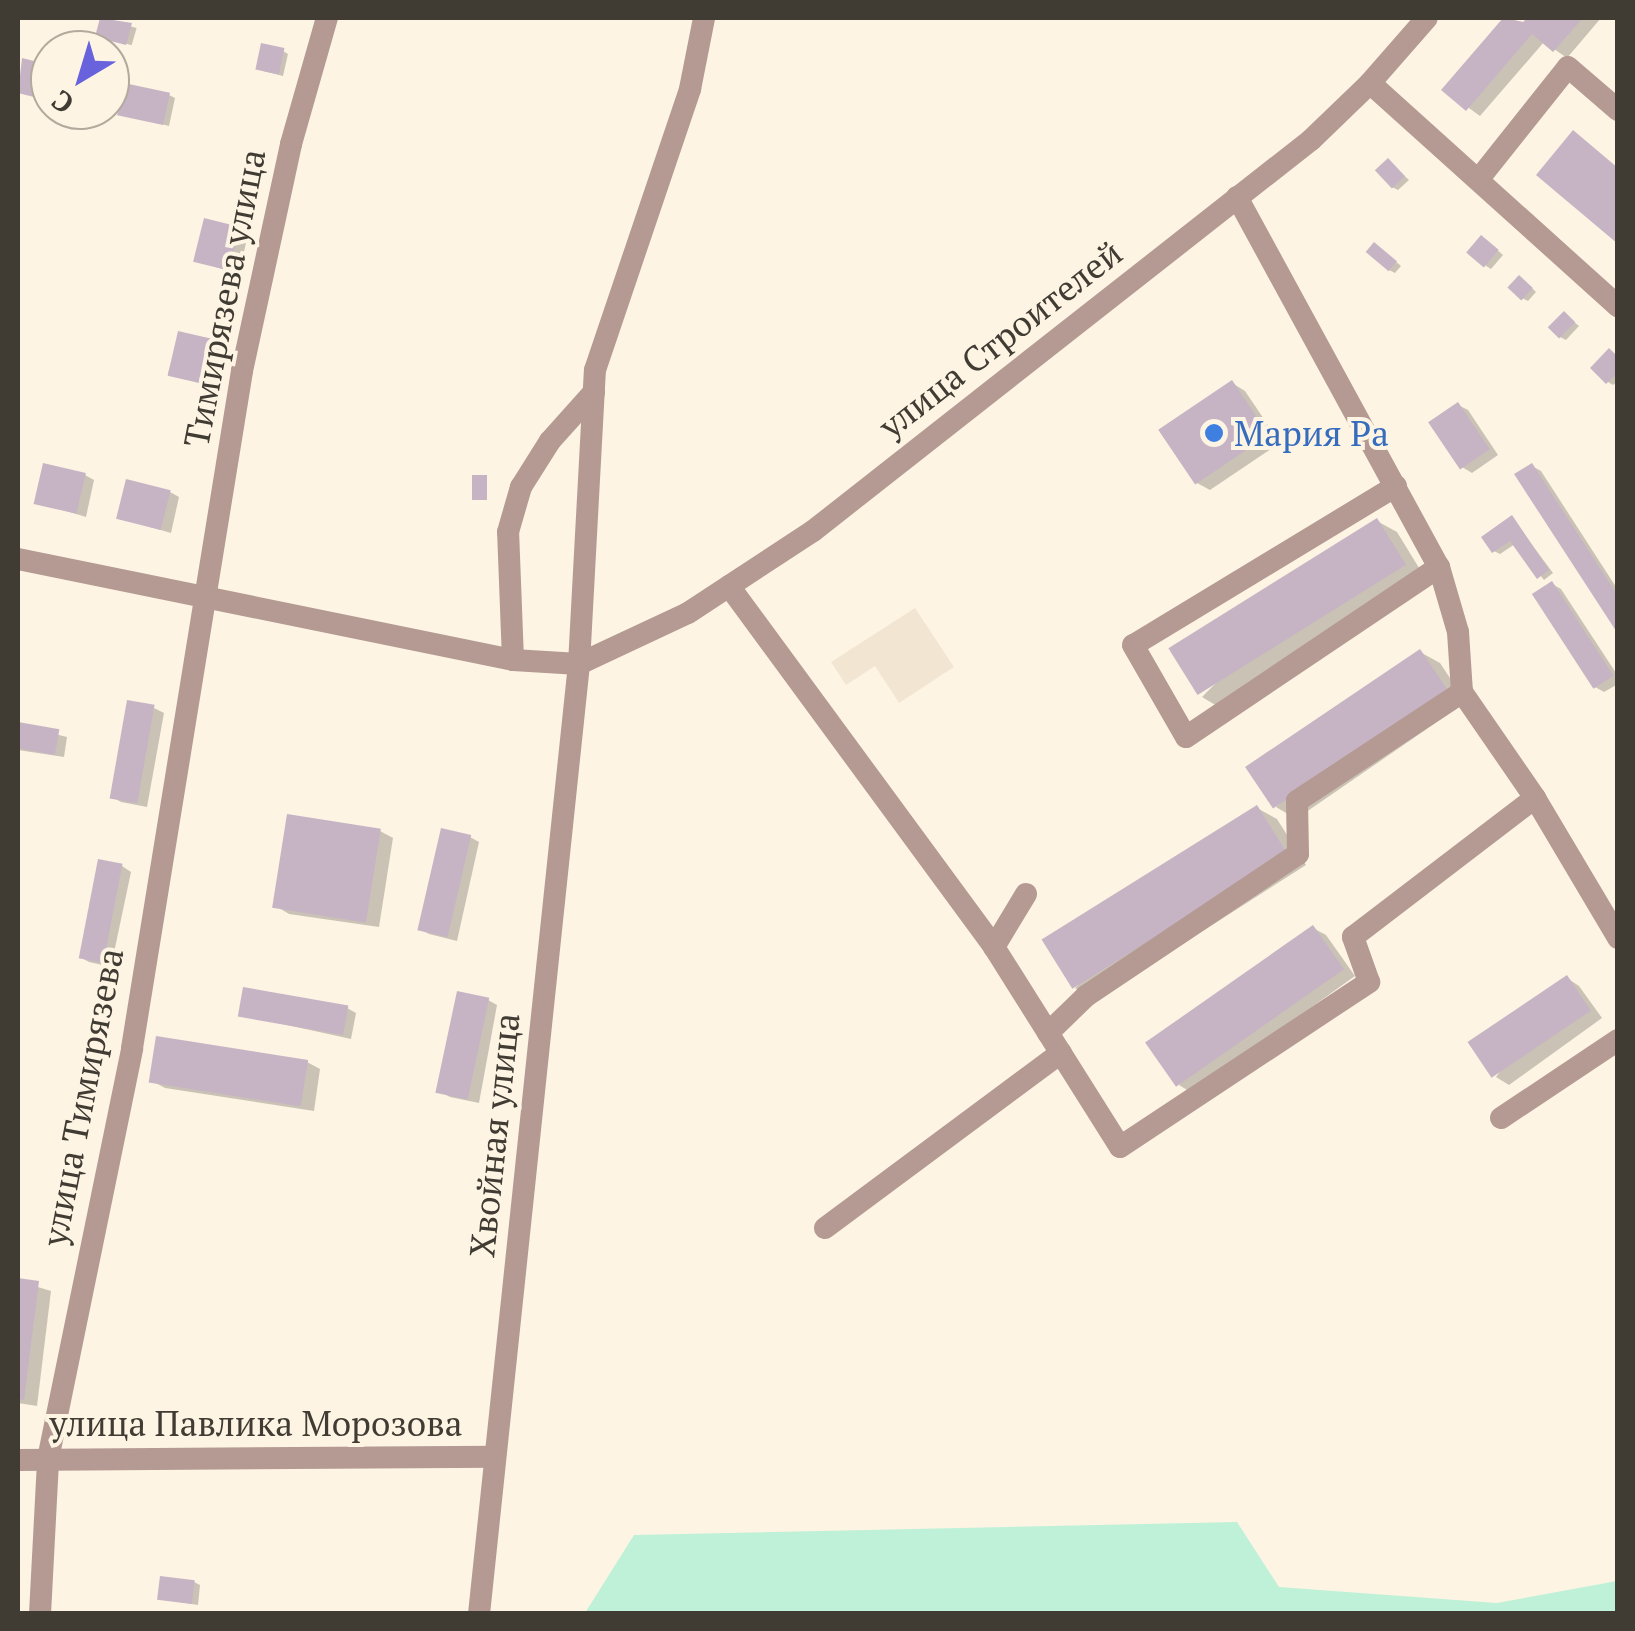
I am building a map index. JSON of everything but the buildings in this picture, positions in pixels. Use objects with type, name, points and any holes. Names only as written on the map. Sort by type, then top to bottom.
[{"type":"street","name":"Тимирязева улица","points":[[205,596],[242,371],[291,144],[327,18]]},
{"type":"street","name":"Хвойная улица","points":[[479,1614],[578,664],[595,370],[690,90],[704,18]]},
{"type":"street","name":"улица Строителей","points":[[578,664],[688,613],[813,530],[1311,140],[1370,83],[1427,18]]},
{"type":"street","points":[[1478,180],[1568,67],[1618,110]]},
{"type":"street","points":[[1370,83],[1618,306]]},
{"type":"street","points":[[1236,197],[1439,566],[1458,632],[1462,692],[1535,798],[1618,938]]},
{"type":"street","points":[[513,660],[508,532],[521,486],[550,440],[594,392]]},
{"type":"street","points":[[1396,486],[1133,645],[1186,738],[1439,566]]},
{"type":"street","points":[[18,559],[513,660],[578,664]]},
{"type":"street","points":[[728,586],[994,947],[1120,1147],[1369,982],[1353,937],[1535,798]]},
{"type":"street","name":"улица Тимирязева","points":[[40,1614],[48,1458],[132,1048],[205,596]]},
{"type":"street","points":[[825,1228],[1054,1043],[1086,996],[1298,854],[1298,802],[1462,692]]},
{"type":"street","points":[[994,947],[1026,894]]},
{"type":"street","points":[[1502,1118],[1618,1040]]},
{"type":"street","name":"улица Павлика Морозова","points":[[18,1460],[495,1458]]},
{"type":"shaded area","points":[[915,608],[954,667],[899,703],[875,666],[846,685],[831,662]]},
{"type":"green space","points":[[1237,1522],[1279,1587],[1497,1603],[1617,1581],[1617,1613],[585,1613],[634,1535]]},
{"type":"place","name":"Мария Ра","points":[[1214,433]]}]
